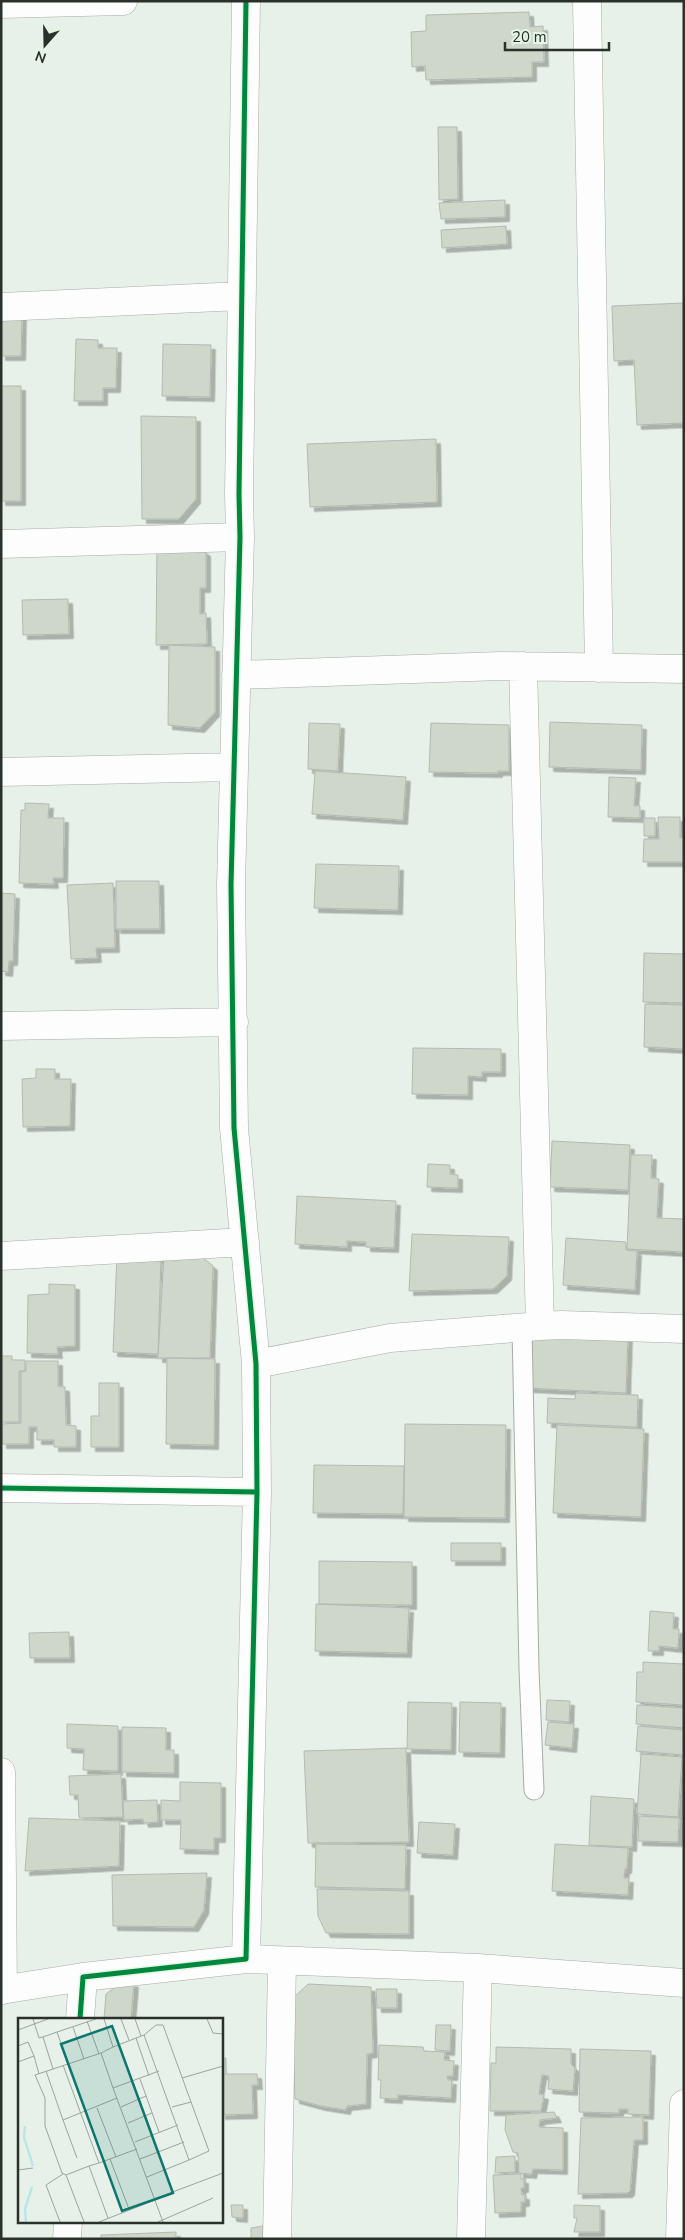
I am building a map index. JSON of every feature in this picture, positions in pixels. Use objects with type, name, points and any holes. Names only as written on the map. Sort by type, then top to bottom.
[{"type":"street","points":[[1,4],[123,1]]},
{"type":"street","points":[[246,1],[238,494],[240,537],[232,885],[234,1128],[256,1364],[257,1492],[246,1959]]},
{"type":"street","points":[[587,1],[599,668]]},
{"type":"street","points":[[1,307],[241,296]]},
{"type":"street","points":[[1,544],[240,537]]},
{"type":"street","points":[[524,666],[531,1327]]},
{"type":"street","points":[[236,675],[524,666],[684,669]]},
{"type":"street","points":[[1,772],[234,766]]},
{"type":"street","points":[[1,1026],[234,1022]]},
{"type":"street","points":[[1,1256],[245,1242]]},
{"type":"street","points":[[256,1364],[390,1338],[562,1324],[684,1330]]},
{"type":"street","points":[[1,1488],[257,1492]]},
{"type":"street","points":[[1,1772],[2,1990],[83,1977],[246,1959],[282,1962],[478,1968],[684,1983]]},
{"type":"street","points":[[277,2239],[282,1962]]},
{"type":"street","points":[[471,2239],[478,1968]]},
{"type":"street","points":[[80,2018],[83,1977]]},
{"type":"street","points":[[680,2239],[684,2104]]},
{"type":"street","points":[[67,2239],[68,2222]]},
{"type":"lane","points":[[531,1327],[529,1669],[534,1790]]},
{"type":"building","points":[[529,12],[530,27],[543,26],[544,62],[532,62],[532,77],[426,80],[425,66],[412,67],[411,32],[426,31],[426,15]]},
{"type":"building","points":[[438,127],[457,127],[458,199],[439,200]]},
{"type":"building","points":[[505,200],[505,217],[441,219],[439,203]]},
{"type":"building","points":[[506,226],[507,244],[442,248],[441,230]]},
{"type":"building","points":[[684,303],[684,423],[637,425],[634,360],[614,361],[612,306]]},
{"type":"building","points":[[1,314],[22,314],[21,356],[1,356]]},
{"type":"building","points":[[76,339],[98,340],[98,348],[117,348],[116,388],[103,388],[103,401],[74,401]]},
{"type":"building","points":[[163,344],[211,345],[210,397],[162,396]]},
{"type":"building","points":[[1,386],[21,386],[21,501],[1,501]]},
{"type":"building","points":[[141,416],[196,417],[196,499],[179,519],[142,519]]},
{"type":"building","points":[[436,439],[437,502],[310,507],[307,444]]},
{"type":"building","points":[[191,541],[206,552],[206,588],[200,588],[200,614],[206,613],[207,644],[156,645],[157,542]]},
{"type":"building","points":[[68,599],[69,634],[23,635],[22,600]]},
{"type":"building","points":[[169,645],[215,647],[215,712],[200,728],[168,725]]},
{"type":"building","points":[[550,722],[642,725],[641,770],[549,767]]},
{"type":"building","points":[[309,723],[340,724],[338,771],[308,769]]},
{"type":"building","points":[[431,723],[509,725],[509,771],[498,771],[498,773],[429,772]]},
{"type":"building","points":[[315,771],[406,777],[403,820],[312,814]]},
{"type":"building","points":[[609,777],[636,778],[634,806],[640,806],[640,818],[608,817]]},
{"type":"building","points":[[25,803],[49,804],[48,818],[64,818],[63,878],[53,878],[54,884],[19,883],[21,810],[25,810]]},
{"type":"building","points":[[658,817],[680,817],[680,838],[684,838],[684,862],[643,862],[644,839],[659,839]]},
{"type":"building","points":[[644,818],[655,818],[655,836],[644,836]]},
{"type":"building","points":[[316,864],[399,866],[398,910],[314,908]]},
{"type":"building","points":[[116,881],[159,881],[160,929],[116,929]]},
{"type":"building","points":[[113,883],[115,948],[96,948],[97,958],[71,959],[67,885]]},
{"type":"building","points":[[1,893],[15,894],[13,961],[9,961],[8,972],[1,971]]},
{"type":"building","points":[[644,953],[684,954],[684,1003],[643,1002]]},
{"type":"building","points":[[645,1004],[684,1005],[684,1049],[644,1047]]},
{"type":"building","points":[[413,1048],[501,1049],[501,1072],[482,1072],[482,1077],[468,1076],[468,1095],[412,1094]]},
{"type":"building","points":[[36,1069],[55,1069],[55,1079],[71,1079],[70,1126],[23,1127],[22,1079],[36,1078]]},
{"type":"building","points":[[552,1141],[630,1145],[628,1190],[550,1187]]},
{"type":"building","points":[[631,1155],[652,1155],[651,1178],[659,1179],[657,1218],[684,1219],[684,1252],[627,1249]]},
{"type":"building","points":[[428,1164],[450,1165],[450,1174],[458,1175],[458,1188],[427,1187]]},
{"type":"building","points":[[297,1196],[396,1201],[394,1248],[366,1247],[366,1242],[347,1241],[347,1247],[295,1244]]},
{"type":"building","points":[[412,1234],[509,1237],[507,1276],[493,1289],[409,1291]]},
{"type":"building","points":[[566,1238],[626,1242],[626,1250],[637,1251],[635,1290],[563,1285]]},
{"type":"building","points":[[117,1254],[161,1256],[158,1354],[113,1352]]},
{"type":"building","points":[[164,1255],[201,1256],[213,1266],[210,1358],[158,1358]]},
{"type":"building","points":[[49,1284],[75,1285],[75,1346],[57,1347],[58,1354],[27,1353],[28,1295],[49,1294]]},
{"type":"building","points":[[530,1330],[628,1335],[626,1393],[528,1388]]},
{"type":"building","points":[[1,1356],[12,1356],[12,1360],[25,1360],[25,1371],[19,1371],[19,1422],[1,1422]]},
{"type":"building","points":[[167,1358],[215,1359],[214,1445],[166,1444]]},
{"type":"building","points":[[26,1361],[58,1361],[58,1386],[65,1387],[66,1425],[76,1426],[76,1447],[54,1447],[54,1440],[37,1440],[37,1427],[29,1427],[29,1444],[2,1444],[2,1424],[21,1423],[21,1372],[26,1371]]},
{"type":"building","points":[[99,1383],[119,1383],[119,1447],[91,1447],[91,1416],[99,1416]]},
{"type":"building","points":[[576,1393],[638,1395],[637,1427],[547,1423],[548,1398],[575,1399]]},
{"type":"building","points":[[405,1424],[506,1425],[505,1518],[404,1517]]},
{"type":"building","points":[[557,1425],[644,1429],[641,1517],[553,1513]]},
{"type":"building","points":[[314,1465],[404,1466],[403,1514],[313,1513]]},
{"type":"building","points":[[451,1543],[501,1543],[501,1561],[451,1561]]},
{"type":"building","points":[[319,1561],[412,1562],[412,1605],[319,1604]]},
{"type":"building","points":[[316,1604],[409,1608],[407,1653],[315,1651]]},
{"type":"building","points":[[650,1611],[674,1613],[673,1629],[679,1629],[678,1648],[659,1646],[659,1651],[648,1651]]},
{"type":"building","points":[[69,1632],[70,1658],[30,1658],[29,1633]]},
{"type":"building","points":[[643,1662],[684,1664],[684,1705],[636,1702],[637,1672],[643,1672]]},
{"type":"building","points":[[547,1700],[570,1701],[569,1722],[546,1720]]},
{"type":"building","points":[[408,1702],[452,1703],[451,1750],[407,1749]]},
{"type":"building","points":[[460,1702],[501,1703],[500,1753],[459,1752]]},
{"type":"building","points":[[637,1705],[684,1708],[684,1728],[636,1724]]},
{"type":"building","points":[[548,1722],[574,1724],[572,1748],[545,1745]]},
{"type":"building","points":[[67,1724],[118,1726],[118,1771],[83,1770],[84,1749],[67,1748]]},
{"type":"building","points":[[638,1726],[684,1730],[684,1755],[636,1751]]},
{"type":"building","points":[[122,1727],[166,1728],[166,1750],[174,1750],[174,1773],[122,1772]]},
{"type":"building","points":[[406,1748],[409,1842],[308,1843],[304,1751]]},
{"type":"building","points":[[641,1754],[682,1757],[678,1817],[637,1814]]},
{"type":"building","points":[[121,1774],[123,1817],[79,1818],[78,1795],[70,1795],[69,1776]]},
{"type":"building","points":[[180,1782],[221,1783],[221,1838],[214,1838],[214,1850],[180,1849],[181,1820],[161,1820],[161,1800],[180,1801]]},
{"type":"building","points":[[591,1796],[634,1799],[632,1847],[589,1845]]},
{"type":"building","points":[[157,1800],[158,1822],[144,1823],[143,1819],[124,1820],[123,1801]]},
{"type":"building","points":[[639,1816],[679,1818],[678,1842],[638,1841]]},
{"type":"building","points":[[29,1818],[120,1821],[119,1866],[25,1871]]},
{"type":"building","points":[[419,1822],[455,1824],[453,1855],[417,1853]]},
{"type":"building","points":[[316,1844],[406,1845],[405,1889],[315,1887]]},
{"type":"building","points":[[555,1844],[628,1848],[627,1869],[625,1869],[624,1878],[629,1878],[628,1895],[552,1891]]},
{"type":"building","points":[[207,1873],[204,1910],[194,1927],[113,1926],[112,1875]]},
{"type":"building","points":[[317,1889],[409,1891],[409,1934],[326,1933],[318,1916]]},
{"type":"building","points":[[115,1979],[134,1983],[131,2018],[104,2018],[106,1994],[114,1988]]},
{"type":"building","points":[[308,1984],[371,1987],[373,2053],[367,2054],[366,2104],[347,2106],[346,2110],[295,2099],[291,2000]]},
{"type":"building","points":[[376,1989],[397,1989],[397,2008],[377,2008]]},
{"type":"building","points":[[436,2025],[451,2025],[450,2051],[435,2050]]},
{"type":"building","points":[[379,2045],[423,2047],[424,2051],[445,2052],[444,2060],[454,2061],[453,2076],[447,2076],[448,2080],[452,2080],[451,2098],[398,2095],[398,2099],[380,2098],[381,2080],[378,2080]]},
{"type":"building","points":[[496,2047],[571,2049],[571,2064],[575,2068],[573,2091],[548,2089],[549,2076],[542,2075],[539,2094],[544,2095],[541,2111],[490,2111],[491,2063],[496,2063]]},
{"type":"building","points":[[580,2049],[651,2051],[649,2115],[628,2114],[628,2109],[619,2109],[619,2113],[579,2112]]},
{"type":"building","points":[[222,2074],[257,2074],[258,2085],[252,2085],[253,2114],[222,2115]]},
{"type":"building","points":[[554,2112],[557,2118],[540,2120],[539,2127],[563,2128],[563,2170],[533,2169],[532,2174],[519,2173],[518,2153],[513,2152],[505,2130],[506,2115]]},
{"type":"building","points":[[643,2117],[643,2140],[634,2140],[630,2191],[628,2193],[578,2194],[581,2118]]},
{"type":"building","points":[[515,2156],[515,2172],[495,2173],[496,2157]]},
{"type":"building","points":[[521,2174],[521,2179],[524,2179],[524,2188],[521,2188],[522,2195],[525,2195],[525,2202],[521,2202],[521,2212],[495,2213],[493,2175]]},
{"type":"building","points":[[231,2205],[243,2205],[243,2218],[232,2217]]},
{"type":"building","points":[[574,2205],[600,2206],[600,2232],[574,2232],[577,2218],[574,2218]]},
{"type":"building","points":[[263,2226],[263,2239],[251,2239],[251,2228]]},
{"type":"building","points":[[176,2232],[176,2239],[101,2239],[101,2235]]},
{"type":"cycle path","points":[[1,1488],[257,1492],[256,1364],[234,1128],[231,885],[240,537],[246,1]]},
{"type":"cycle path","points":[[80,2018],[83,1977],[246,1959],[257,1492]]}]
